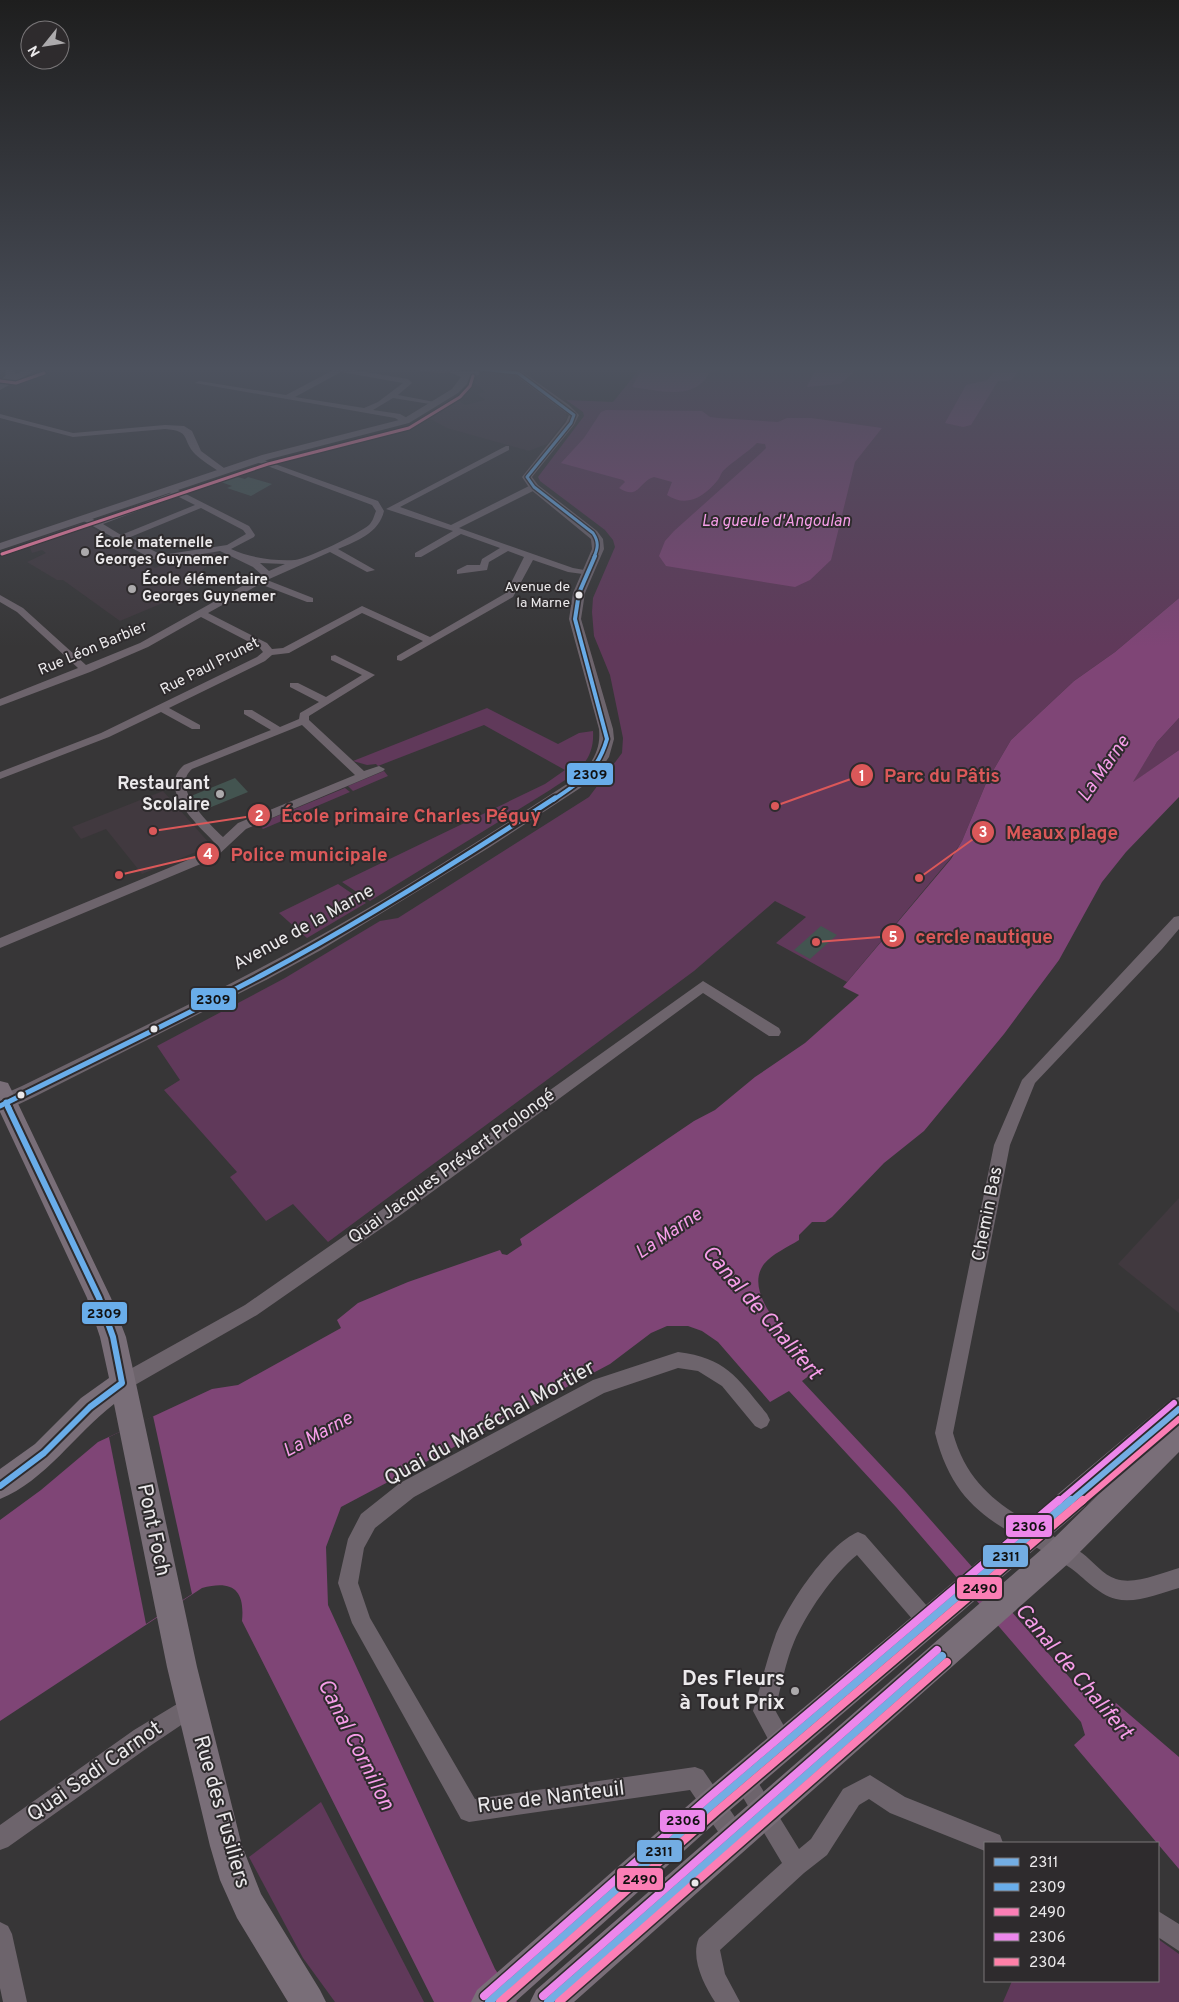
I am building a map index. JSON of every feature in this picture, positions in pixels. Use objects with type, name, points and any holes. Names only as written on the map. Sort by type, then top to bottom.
[{"type":"main road","name":"Pont Foch","points":[[2,1097],[99,1298],[112,1337],[176,1637]]},
{"type":"main road","points":[[0,1486],[44,1453],[90,1407],[122,1383]]},
{"type":"main road","points":[[489,2002],[712,1805],[1179,1409]]},
{"type":"main road","points":[[548,2002],[763,1812],[877,1715],[966,1633],[1060,1552],[1179,1434]]},
{"type":"main road","name":"Rue des Fusiliers","points":[[176,1637],[237,1880],[249,1906],[308,2002]]},
{"type":"street","points":[[208,459],[224,471]]},
{"type":"street","points":[[96,524],[255,460],[375,503],[380,511],[395,508],[485,459]]},
{"type":"street","points":[[418,555],[435,550],[455,529],[534,487],[527,480],[528,474],[540,459]]},
{"type":"street","name":"Avenue de la Marne","points":[[2,1097],[253,979],[315,946],[492,840],[589,776],[602,756],[607,739],[575,619],[576,607],[598,549],[597,539],[593,533],[534,487]]},
{"type":"street","points":[[0,547],[85,518],[174,491],[251,533],[248,539],[223,549],[162,558],[152,556],[85,518]]},
{"type":"street","points":[[120,538],[202,505]]},
{"type":"street","points":[[395,508],[587,574]]},
{"type":"street","name":"Rue Léon Barbier","points":[[0,703],[86,670],[144,645],[295,562],[330,549],[367,531],[376,523],[380,511]]},
{"type":"street","points":[[460,572],[467,568],[484,573],[485,561],[507,548]]},
{"type":"street","points":[[223,549],[256,565],[264,578],[310,600]]},
{"type":"street","points":[[330,549],[370,570]]},
{"type":"street","points":[[401,658],[510,595],[527,559],[532,556]]},
{"type":"street","points":[[243,559],[295,562]]},
{"type":"street","points":[[0,598],[20,610],[86,670]]},
{"type":"street","name":"Rue Paul Prunet","points":[[0,776],[105,735],[261,659],[270,652],[285,650],[362,609],[431,641]]},
{"type":"street","points":[[201,614],[263,645],[270,652]]},
{"type":"street","points":[[335,658],[370,676],[304,715],[304,721],[363,776]]},
{"type":"street","points":[[294,685],[326,701]]},
{"type":"street","points":[[162,708],[196,726]]},
{"type":"street","points":[[248,712],[280,731]]},
{"type":"street","points":[[224,846],[181,797],[178,780],[180,774],[188,767],[304,721]]},
{"type":"street","points":[[0,943],[211,855],[224,846],[242,826],[379,769]]},
{"type":"street","name":"Chemin Bas","points":[[1179,920],[1157,946],[1029,1080],[1002,1145],[944,1433],[947,1454],[974,1495],[1020,1542],[1060,1552],[1114,1588],[1132,1591],[1179,1578]]},
{"type":"street","name":"Quai Jacques Prévert Prolongé","points":[[122,1383],[251,1310],[396,1209],[703,986],[774,1032]]},
{"type":"street","name":"Quai du Maréchal Mortier","points":[[362,1623],[348,1583],[355,1546],[368,1521],[407,1490],[599,1386],[678,1360],[701,1364],[728,1380],[761,1420]]},
{"type":"street","points":[[783,1744],[764,1711],[785,1638],[815,1587],[834,1561],[858,1542],[935,1614]]},
{"type":"street","name":"Rue de Nanteuil","points":[[362,1623],[469,1811],[694,1778],[712,1805]]},
{"type":"street","name":"Quai Sadi Carnot","points":[[0,1839],[142,1738],[192,1706]]},
{"type":"street","points":[[743,1779],[796,1865]]},
{"type":"street","points":[[728,2002],[714,1978],[707,1946],[818,1847],[850,1797],[870,1786],[898,1805],[990,1842]]},
{"type":"street","points":[[712,1805],[735,1837]]},
{"type":"street","points":[[1159,1924],[1179,1939]]},
{"type":"street","points":[[0,1934],[15,2002]]},
{"type":"shaded area","points":[[551,459],[1179,459],[1179,598],[1115,652],[1074,681],[1011,740],[987,781],[962,841],[950,859],[847,982],[776,943],[806,917],[775,901],[694,971],[328,1242],[293,1204],[266,1221],[230,1177],[237,1172],[164,1090],[180,1080],[157,1046],[285,978],[380,921],[398,918],[589,797],[622,753],[623,738],[610,675],[594,636],[592,612],[593,598],[615,547],[613,540],[605,530],[540,481],[538,477]]},
{"type":"shaded area","name":"École élémentaire Georges Guynemer","points":[[79,524],[90,526],[155,568],[178,559],[213,552],[222,554],[201,571],[211,576],[165,602],[120,621],[63,580],[57,580],[27,562],[46,553],[42,550],[32,553],[28,542]]},
{"type":"shaded area","points":[[487,708],[558,744],[579,733],[593,731],[593,742],[587,760],[575,773],[559,784],[370,901],[342,882],[545,784],[565,770],[484,725],[378,766],[376,764],[367,765],[353,761]]},
{"type":"shaded area","points":[[1179,718],[1179,750],[1132,783],[1157,742]]},
{"type":"shaded area","points":[[384,771],[388,776],[353,791],[348,786]]},
{"type":"shaded area","points":[[345,788],[350,792],[263,829],[258,824]]},
{"type":"shaded area","points":[[163,791],[210,844],[208,847],[142,874],[106,829],[81,839],[72,827]]},
{"type":"shaded area","points":[[338,884],[366,903],[307,938],[279,913]]},
{"type":"shaded area","points":[[1179,1198],[1179,1313],[1118,1264]]},
{"type":"shaded area","points":[[321,1802],[424,2002],[335,2002],[303,1958],[249,1857]]},
{"type":"shaded area","points":[[1159,1940],[1179,1954],[1179,2002],[1003,2002],[1012,1982],[1159,1982]]},
{"type":"water","name":"La gueule d'Angoulan","points":[[564,459],[737,459],[723,471],[712,487],[700,496],[688,501],[674,499],[667,495],[672,482],[654,477],[631,492],[619,488],[625,482],[623,480],[561,463]]},
{"type":"water","name":"La gueule d'Angoulan","points":[[754,459],[857,459],[831,560],[810,580],[795,587],[666,566],[659,556],[665,541]]},
{"type":"water","points":[[1179,598],[1179,718],[1157,742],[1133,782],[1179,750],[1179,797],[1126,852],[1102,882],[1059,960],[1004,1034],[924,1131],[884,1163],[832,1217],[825,1222],[812,1222],[799,1235],[799,1240],[767,1260],[759,1277],[760,1291],[765,1305],[774,1320],[818,1369],[802,1381],[906,1492],[1092,1703],[1105,1712],[1116,1703],[1179,1757],[1179,1869],[1159,1845],[1159,1842],[1156,1842],[1074,1745],[1085,1735],[1081,1722],[896,1507],[789,1391],[770,1402],[718,1342],[702,1331],[688,1326],[667,1326],[651,1333],[610,1364],[341,1507],[326,1547],[328,1605],[495,1969],[517,2002],[434,2002],[242,1621],[241,1602],[235,1590],[222,1585],[202,1588],[0,1721],[0,1520],[41,1490],[98,1442],[212,1389],[238,1385],[341,1328],[337,1320],[358,1303],[408,1282],[500,1250],[502,1254],[507,1255],[522,1245],[520,1239],[694,1121],[715,1110],[755,1077],[805,1043],[859,995],[843,987],[951,859],[962,841],[987,781],[1011,740],[1074,681],[1115,652]]},
{"type":"pier","points":[[153,1416],[192,1594],[146,1624],[109,1437]]},
{"type":"building","points":[[230,475],[245,479],[248,477],[272,484],[251,496],[227,488],[232,486],[218,481]]},
{"type":"building","name":"Restaurant Scolaire","points":[[235,778],[248,792],[204,810],[191,796]]},
{"type":"building","points":[[821,926],[837,935],[810,959],[794,950]]},
{"type":"transit line","name":"2304","points":[[2,554],[286,459]]},
{"type":"transit line","name":"2309","points":[[0,1106],[262,975],[315,946],[485,844],[589,776],[602,757],[607,739],[606,729],[575,619],[579,593],[598,549],[597,539],[593,533],[534,487],[527,477],[541,459]]},
{"type":"transit line","name":"2309","points":[[0,1486],[44,1453],[90,1407],[122,1383],[113,1337],[99,1298],[6,1102]]},
{"type":"transit line","name":"2306","points":[[484,1996],[707,1799],[1174,1403]]},
{"type":"transit line","name":"2311","points":[[489,2002],[712,1805],[1179,1409]]},
{"type":"transit line","name":"2490","points":[[500,2002],[717,1811],[1179,1419]]},
{"type":"transit line","name":"2306","points":[[543,1996],[937,1650]]},
{"type":"transit line","name":"2311","points":[[548,2002],[942,1656]]},
{"type":"transit line","name":"2490","points":[[559,2002],[947,1662]]},
{"type":"place","name":"École maternelle Georges Guynemer","points":[[85,552]]},
{"type":"place","name":"École élémentaire Georges Guynemer","points":[[132,589]]},
{"type":"place","name":"Avenue de la Marne","points":[[579,595]]},
{"type":"place","name":"Restaurant Scolaire","points":[[220,794]]},
{"type":"place","name":"Parc du Pâtis","points":[[775,806]]},
{"type":"place","name":"École primaire Charles Péguy","points":[[153,831]]},
{"type":"place","name":"Police municipale","points":[[119,875]]},
{"type":"place","name":"Meaux plage","points":[[919,878]]},
{"type":"place","name":"cercle nautique","points":[[816,942]]},
{"type":"place","name":"Des Fleurs à Tout Prix","points":[[795,1691]]},
{"type":"water label","name":"La Marne","points":[[1104,769]]},
{"type":"water label","name":"La Marne","points":[[669,1234]]},
{"type":"water label","name":"Canal de Chalifert","points":[[761,1313]]},
{"type":"water label","name":"La Marne","points":[[318,1435]]},
{"type":"water label","name":"Canal de Chalifert","points":[[1073,1672]]},
{"type":"water label","name":"Canal Cornillon","points":[[355,1745]]}]
